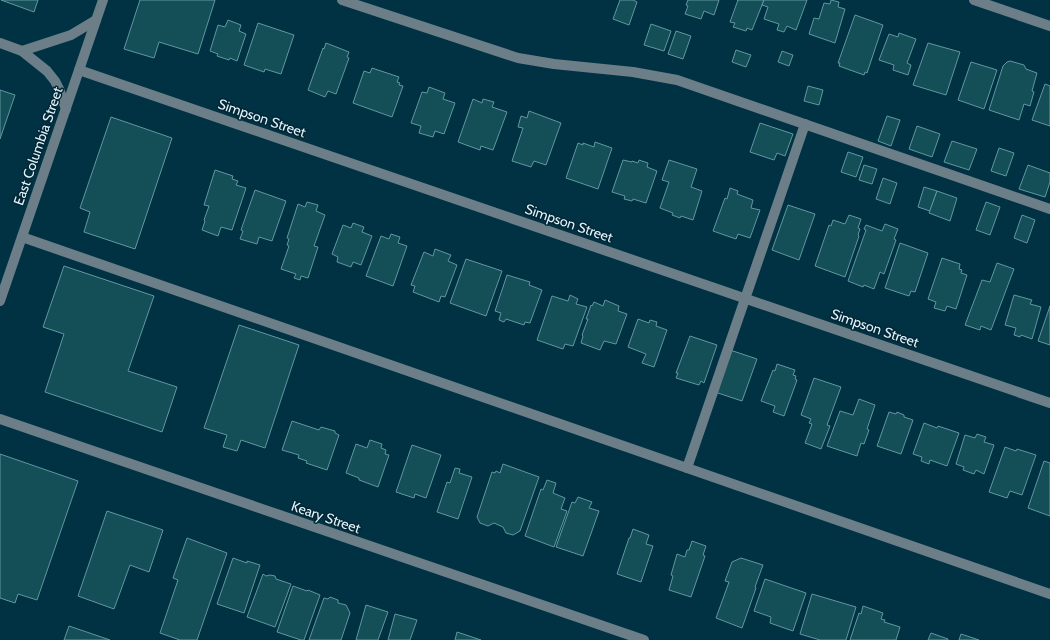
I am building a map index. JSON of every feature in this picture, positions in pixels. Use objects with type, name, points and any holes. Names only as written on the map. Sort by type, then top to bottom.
[{"type":"street","name":"East Columbia Street","points":[[0,301],[103,0]]},
{"type":"street","points":[[342,0],[518,58],[554,64],[633,72],[677,80],[1050,209]]},
{"type":"street","points":[[974,0],[1050,26]]},
{"type":"street","points":[[22,51],[71,35],[96,20]]},
{"type":"street","points":[[0,42],[22,51],[47,70],[59,89],[66,109]]},
{"type":"street","name":"Simpson Street","points":[[79,70],[1050,403]]},
{"type":"street","points":[[687,468],[805,124]]},
{"type":"street","points":[[22,237],[1050,594]]},
{"type":"street","name":"Keary Street","points":[[0,419],[644,640]]},
{"type":"building","points":[[1,0],[38,0],[34,12]]},
{"type":"building","points":[[140,0],[215,0],[198,54],[159,42],[154,58],[124,49]]},
{"type":"building","points":[[620,0],[633,0],[637,2],[629,25],[613,19]]},
{"type":"building","points":[[688,0],[719,0],[714,15],[704,11],[701,19],[685,14],[688,6],[686,5]]},
{"type":"building","points":[[738,0],[764,0],[752,30],[747,28],[746,31],[733,27],[735,23],[730,22]]},
{"type":"building","points":[[764,0],[807,0],[796,30],[787,26],[784,32],[777,30],[779,24],[764,19],[768,7],[762,5]]},
{"type":"building","points":[[831,0],[839,2],[838,7],[845,9],[835,43],[809,34],[814,18],[819,19],[824,3],[830,4]]},
{"type":"building","points":[[855,15],[883,25],[867,73],[865,72],[864,75],[839,66],[840,63],[838,63]]},
{"type":"building","points":[[228,20],[241,25],[239,31],[246,34],[237,61],[230,58],[229,60],[217,56],[218,54],[210,51],[218,25],[225,27]]},
{"type":"building","points":[[258,23],[294,35],[281,74],[265,69],[264,72],[244,65]]},
{"type":"building","points":[[651,24],[671,31],[664,51],[644,45]]},
{"type":"building","points":[[676,31],[691,36],[683,59],[668,54]]},
{"type":"building","points":[[899,33],[916,39],[907,63],[911,65],[908,75],[893,70],[894,65],[879,60],[889,34],[898,37]]},
{"type":"building","points":[[326,43],[349,52],[347,57],[349,58],[336,94],[328,91],[325,97],[308,90]]},
{"type":"building","points":[[928,43],[960,52],[946,95],[913,85]]},
{"type":"building","points":[[736,50],[751,55],[746,67],[732,62]]},
{"type":"building","points":[[782,51],[793,55],[789,66],[778,62]]},
{"type":"building","points":[[1010,61],[1024,65],[1026,69],[1037,73],[1030,106],[1024,104],[1019,120],[989,110],[1003,66]]},
{"type":"building","points":[[971,62],[997,70],[984,109],[958,100]]},
{"type":"building","points":[[372,68],[399,77],[397,82],[400,83],[399,85],[403,86],[392,117],[353,103],[364,71],[370,73]]},
{"type":"building","points":[[1045,84],[1050,86],[1050,126],[1032,120]]},
{"type":"building","points":[[808,86],[823,90],[819,105],[804,101]]},
{"type":"building","points":[[429,87],[445,93],[443,99],[455,103],[444,134],[435,131],[433,137],[419,133],[421,126],[411,123],[422,92],[427,93]]},
{"type":"building","points":[[0,90],[15,95],[0,139]]},
{"type":"building","points":[[473,99],[482,103],[483,99],[494,102],[492,107],[507,112],[493,150],[481,146],[480,150],[458,142]]},
{"type":"building","points":[[529,111],[561,123],[546,165],[534,161],[531,167],[512,161],[523,128],[518,127],[521,116],[527,118]]},
{"type":"building","points":[[887,116],[900,120],[891,146],[878,141]]},
{"type":"building","points":[[111,117],[172,138],[135,249],[84,232],[90,212],[80,208]]},
{"type":"building","points":[[760,123],[793,134],[785,156],[777,153],[774,160],[750,152]]},
{"type":"building","points":[[917,126],[940,134],[932,157],[909,149]]},
{"type":"building","points":[[952,141],[977,149],[969,170],[944,162]]},
{"type":"building","points":[[595,142],[612,148],[598,189],[566,178],[578,143],[583,145],[583,143],[594,147]]},
{"type":"building","points":[[999,148],[1014,153],[1006,176],[991,171]]},
{"type":"building","points":[[848,152],[863,157],[856,177],[841,172]]},
{"type":"building","points":[[623,160],[638,163],[639,160],[648,163],[647,167],[657,171],[646,203],[633,199],[632,201],[624,199],[625,196],[612,192]]},
{"type":"building","points":[[669,160],[697,169],[691,187],[702,191],[693,220],[681,216],[680,218],[672,215],[673,213],[660,208],[669,182],[662,180]]},
{"type":"building","points":[[864,165],[877,169],[872,184],[859,180]]},
{"type":"building","points":[[1028,165],[1050,173],[1050,182],[1045,197],[1019,189]]},
{"type":"building","points":[[215,170],[233,176],[232,179],[238,181],[236,185],[246,188],[232,230],[221,227],[218,236],[202,230],[209,206],[204,205]]},
{"type":"building","points":[[883,178],[897,183],[890,204],[876,199]]},
{"type":"building","points":[[924,187],[937,191],[930,211],[918,207]]},
{"type":"building","points":[[730,188],[738,191],[737,194],[753,200],[751,208],[760,210],[750,238],[738,234],[736,239],[713,231],[725,198],[727,199]]},
{"type":"building","points":[[255,190],[286,201],[272,241],[259,237],[257,244],[240,239],[243,231],[241,230]]},
{"type":"building","points":[[937,191],[957,198],[950,221],[929,213]]},
{"type":"building","points":[[307,202],[318,205],[316,211],[325,215],[314,246],[318,247],[308,278],[301,276],[300,280],[294,278],[296,274],[281,269],[289,246],[287,245],[289,239],[287,238],[298,204],[305,207]]},
{"type":"building","points":[[986,202],[1000,207],[990,235],[976,230]]},
{"type":"building","points":[[788,205],[815,214],[799,260],[772,250]]},
{"type":"building","points":[[849,215],[861,219],[858,228],[860,229],[859,236],[845,277],[815,266],[829,225],[831,226],[833,220],[845,224]]},
{"type":"building","points":[[1022,215],[1035,220],[1027,243],[1014,238]]},
{"type":"building","points":[[353,223],[364,227],[362,232],[372,236],[361,265],[353,262],[351,267],[337,262],[338,257],[332,254],[343,225],[351,228]]},
{"type":"building","points":[[885,224],[898,229],[894,239],[896,240],[884,274],[880,272],[874,289],[864,285],[863,287],[848,281],[866,230],[864,229],[866,225],[882,231]]},
{"type":"building","points":[[391,234],[400,237],[398,243],[407,246],[393,286],[366,276],[381,236],[389,239]]},
{"type":"building","points":[[900,243],[928,253],[915,292],[911,291],[909,296],[885,288]]},
{"type":"building","points":[[435,249],[451,255],[448,261],[457,265],[445,297],[441,296],[439,302],[413,292],[415,286],[411,285],[424,252],[433,256]]},
{"type":"building","points":[[942,258],[960,264],[959,269],[962,270],[961,273],[967,275],[956,309],[947,306],[945,311],[934,308],[936,302],[928,299]]},
{"type":"building","points":[[466,259],[502,271],[486,316],[450,303]]},
{"type":"building","points":[[997,263],[1014,269],[991,330],[981,326],[980,330],[965,325],[982,280],[990,282]]},
{"type":"building","points":[[64,266],[154,296],[128,371],[177,387],[162,432],[45,392],[64,334],[43,327]]},
{"type":"building","points":[[507,275],[530,282],[529,285],[542,290],[530,323],[525,322],[524,325],[506,319],[504,322],[499,320],[501,313],[495,311]]},
{"type":"building","points":[[570,295],[578,299],[576,304],[587,307],[573,346],[565,344],[563,349],[537,340],[552,296],[568,301]]},
{"type":"building","points":[[1014,295],[1032,300],[1030,304],[1041,307],[1032,339],[1021,335],[1020,337],[1014,335],[1016,328],[1005,325]]},
{"type":"building","points":[[605,300],[619,306],[618,311],[627,314],[616,344],[604,341],[600,350],[581,343],[582,335],[588,319],[586,319],[591,305],[592,306],[594,302],[603,306]]},
{"type":"building","points":[[1050,306],[1050,345],[1038,341]]},
{"type":"building","points":[[638,319],[649,323],[650,320],[657,322],[656,326],[667,330],[654,367],[642,363],[646,354],[628,347]]},
{"type":"building","points":[[239,325],[299,345],[265,448],[241,440],[237,451],[223,447],[227,435],[204,428]]},
{"type":"building","points":[[690,336],[717,345],[704,383],[701,381],[699,385],[676,378],[678,373],[676,373]]},
{"type":"building","points":[[730,350],[757,359],[742,401],[715,392]]},
{"type":"building","points":[[777,364],[795,370],[793,375],[796,376],[795,379],[797,380],[784,416],[773,412],[775,406],[761,401],[773,370],[775,371]]},
{"type":"building","points":[[814,378],[841,387],[827,425],[830,426],[821,449],[805,443],[812,424],[809,423],[811,419],[801,415]]},
{"type":"building","points":[[859,399],[875,405],[867,429],[869,430],[864,444],[861,443],[857,456],[827,446],[840,411],[853,415]]},
{"type":"building","points":[[889,412],[896,414],[897,412],[904,415],[904,417],[913,420],[901,454],[877,446]]},
{"type":"building","points":[[292,421],[319,430],[321,427],[335,431],[335,433],[339,435],[327,470],[306,463],[307,461],[298,458],[299,455],[282,450]]},
{"type":"building","points":[[924,423],[937,428],[938,426],[959,433],[947,466],[930,460],[929,464],[921,461],[922,457],[913,454]]},
{"type":"building","points":[[977,434],[986,437],[984,442],[994,445],[984,474],[976,470],[974,474],[963,470],[964,467],[956,464],[965,435],[975,438]]},
{"type":"building","points":[[370,440],[382,444],[381,448],[386,450],[385,454],[389,455],[378,487],[359,480],[359,478],[346,473],[356,444],[367,448]]},
{"type":"building","points":[[412,445],[441,455],[426,498],[415,494],[414,498],[396,492]]},
{"type":"building","points":[[1005,447],[1036,455],[1022,495],[1010,491],[1007,498],[989,492]]},
{"type":"building","points":[[0,454],[78,481],[37,600],[18,594],[15,603],[0,598]]},
{"type":"building","points":[[1044,461],[1050,463],[1050,516],[1028,508]]},
{"type":"building","points":[[503,464],[539,477],[520,531],[513,535],[506,533],[503,527],[494,523],[488,526],[480,523],[477,517],[492,472],[495,473],[496,471],[500,473]]},
{"type":"building","points":[[455,468],[460,469],[459,473],[472,477],[458,519],[437,512],[447,482],[450,483]]},
{"type":"building","points":[[547,480],[556,483],[553,493],[565,498],[561,509],[567,511],[554,547],[525,536],[541,489],[543,490]]},
{"type":"building","points":[[578,497],[592,502],[589,508],[599,511],[583,556],[556,547],[572,502],[575,503]]},
{"type":"building","points":[[107,511],[163,530],[149,572],[130,565],[114,609],[78,596]]},
{"type":"building","points":[[633,529],[649,535],[646,544],[653,546],[641,582],[617,574]]},
{"type":"building","points":[[187,538],[227,553],[197,640],[180,640],[160,633],[178,580],[173,578]]},
{"type":"building","points":[[692,541],[706,546],[703,555],[705,556],[691,597],[669,590],[673,576],[671,575],[677,554],[685,557]]},
{"type":"building","points":[[233,558],[247,563],[247,561],[260,565],[244,613],[217,604]]},
{"type":"building","points":[[741,558],[763,565],[742,628],[716,618],[729,582],[725,581],[732,562]]},
{"type":"building","points":[[263,574],[266,576],[275,576],[276,579],[291,584],[275,627],[247,617]]},
{"type":"building","points":[[765,579],[806,593],[793,631],[770,623],[771,617],[754,611]]},
{"type":"building","points":[[293,586],[320,595],[304,640],[277,632]]},
{"type":"building","points":[[812,594],[856,607],[846,640],[820,640],[800,634]]},
{"type":"building","points":[[330,597],[338,600],[338,603],[346,605],[350,613],[341,640],[309,640],[324,598],[328,599]]},
{"type":"building","points":[[366,605],[388,612],[378,640],[356,640]]},
{"type":"building","points":[[863,606],[883,613],[881,619],[885,620],[884,622],[900,627],[896,640],[850,640],[859,613],[861,614]]},
{"type":"building","points":[[395,614],[417,620],[410,640],[388,640]]},
{"type":"building","points":[[69,626],[110,640],[64,640]]},
{"type":"building","points":[[457,632],[481,640],[455,640]]},
{"type":"building","points":[[931,633],[948,639],[948,640],[928,640]]},
{"type":"building","points":[[961,634],[979,640],[959,640]]}]
